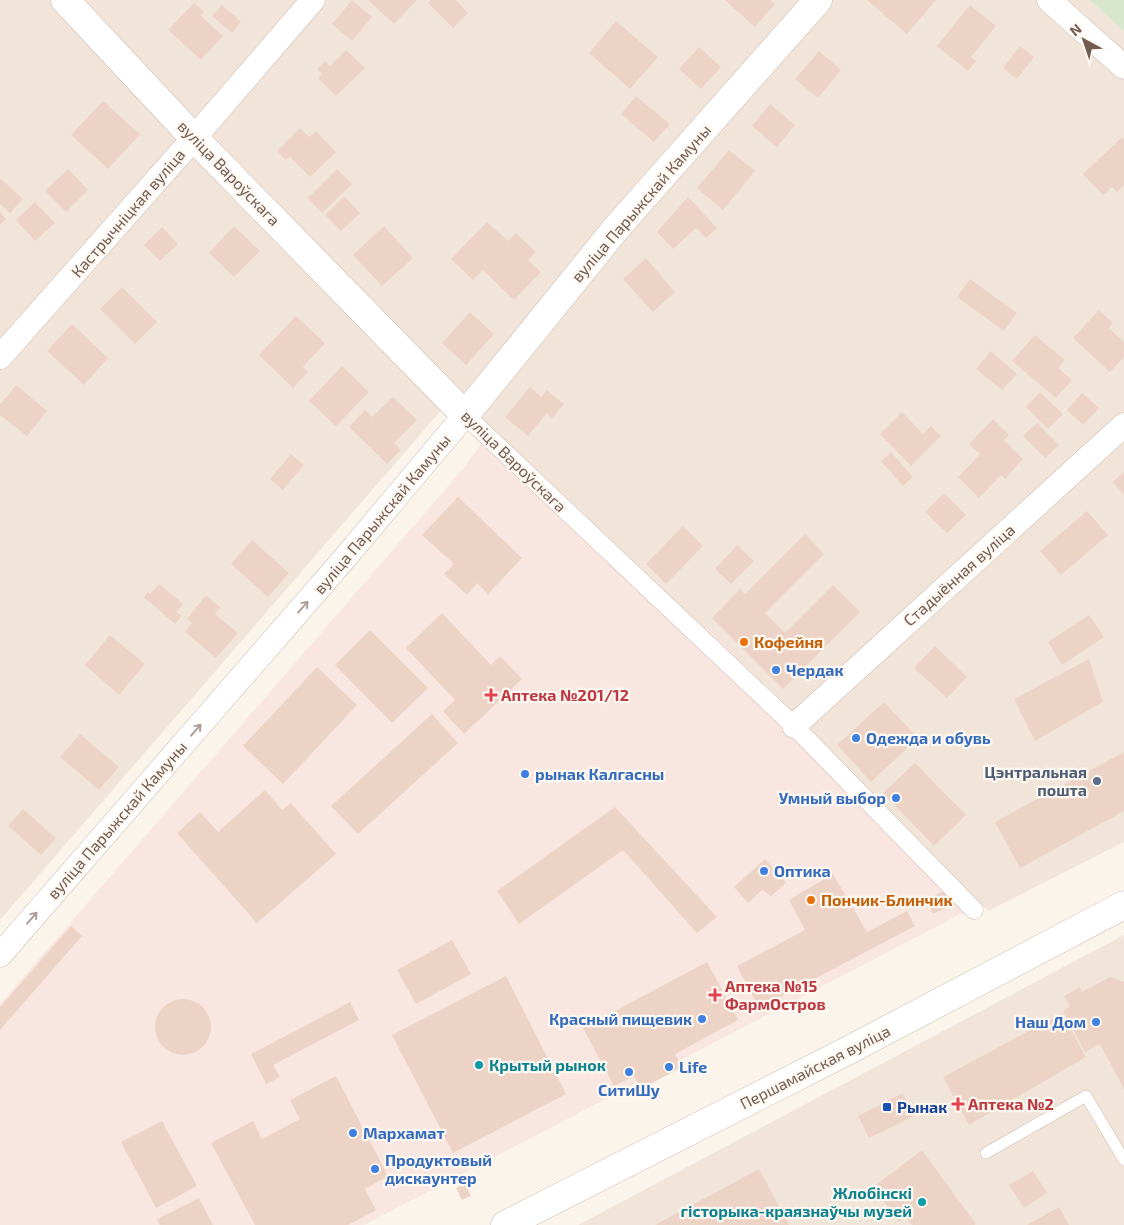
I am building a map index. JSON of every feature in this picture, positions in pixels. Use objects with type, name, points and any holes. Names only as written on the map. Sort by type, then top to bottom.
[{"type":"street","name":"вуліца Вароўскага","points":[[65,0],[194,138],[465,415],[794,726],[974,910]]},
{"type":"street","name":"Кастрычніцкая вуліца","points":[[0,357],[313,0]]},
{"type":"street","name":"вуліца Парыжскай Камуны","points":[[0,955],[344,559],[465,415],[618,226],[818,0]]},
{"type":"street","points":[[1050,0],[1124,67]]},
{"type":"street","name":"Стадыённая вуліца","points":[[794,726],[1124,424]]},
{"type":"street","name":"Першамайская вуліца","points":[[504,1225],[848,1051],[1124,905]]},
{"type":"lane","points":[[986,1152],[1086,1096],[1124,1160]]},
{"type":"shaded area","points":[[0,0],[1124,0],[1124,842],[988,911],[791,712],[456,393],[0,920]]},
{"type":"shaded area","name":"рынак Калгасны","points":[[482,443],[692,642],[708,628],[978,905],[364,1225],[0,1225],[0,1004],[462,470]]},
{"type":"shaded area","points":[[1124,935],[1124,1225],[578,1225]]},
{"type":"green space","points":[[1090,0],[1124,0],[1124,31]]},
{"type":"building","points":[[352,0],[372,17],[352,41],[332,24]]},
{"type":"building","points":[[368,0],[417,0],[394,24]]},
{"type":"building","points":[[431,0],[456,0],[468,13],[453,28],[428,3]]},
{"type":"building","points":[[725,0],[770,0],[775,4],[755,27]]},
{"type":"building","points":[[867,0],[936,0],[907,34]]},
{"type":"building","points":[[194,3],[204,12],[200,15],[223,36],[201,60],[168,30]]},
{"type":"building","points":[[222,5],[241,22],[232,33],[212,16]]},
{"type":"building","points":[[970,5],[996,26],[971,57],[976,61],[968,71],[937,46]]},
{"type":"building","points":[[616,21],[658,57],[630,89],[589,53]]},
{"type":"building","points":[[1020,46],[1034,57],[1017,79],[1003,68]]},
{"type":"building","points":[[699,47],[721,67],[701,89],[679,69]]},
{"type":"building","points":[[346,50],[365,68],[336,96],[318,78],[322,74],[317,69],[325,61],[330,66]]},
{"type":"building","points":[[819,51],[841,70],[818,98],[795,79]]},
{"type":"building","points":[[636,96],[670,124],[654,142],[621,114]]},
{"type":"building","points":[[103,101],[140,134],[108,169],[71,135]]},
{"type":"building","points":[[770,104],[795,125],[777,147],[752,126]]},
{"type":"building","points":[[300,128],[309,137],[316,131],[336,152],[310,177],[290,157],[286,160],[277,151]]},
{"type":"building","points":[[1122,137],[1124,140],[1124,185],[1117,192],[1112,187],[1103,195],[1083,174]]},
{"type":"building","points":[[729,150],[755,171],[723,210],[697,188]]},
{"type":"building","points":[[68,169],[88,190],[66,212],[45,191]]},
{"type":"building","points":[[337,169],[352,184],[322,213],[308,198]]},
{"type":"building","points":[[0,178],[23,199],[10,213],[0,204]]},
{"type":"building","points":[[344,196],[360,213],[341,231],[325,215]]},
{"type":"building","points":[[688,197],[717,228],[706,238],[696,228],[673,249],[657,232]]},
{"type":"building","points":[[35,202],[55,223],[35,241],[16,220]]},
{"type":"building","points":[[0,212],[6,219],[0,225]]},
{"type":"building","points":[[487,222],[508,241],[516,233],[536,252],[528,260],[541,272],[514,300],[483,270],[473,280],[451,259]]},
{"type":"building","points":[[234,226],[260,251],[234,277],[209,253]]},
{"type":"building","points":[[384,226],[413,258],[382,286],[353,255]]},
{"type":"building","points":[[162,227],[178,244],[160,261],[144,245]]},
{"type":"building","points":[[646,258],[675,292],[653,312],[623,279]]},
{"type":"building","points":[[970,279],[1017,313],[1004,331],[957,297]]},
{"type":"building","points":[[122,287],[157,322],[135,344],[100,309]]},
{"type":"building","points":[[1099,310],[1113,323],[1109,328],[1124,342],[1124,357],[1110,372],[1073,338]]},
{"type":"building","points":[[470,312],[494,334],[466,365],[442,343]]},
{"type":"building","points":[[296,316],[325,343],[303,367],[308,372],[293,388],[259,355]]},
{"type":"building","points":[[72,324],[108,358],[84,385],[47,351]]},
{"type":"building","points":[[1035,335],[1065,360],[1058,368],[1072,380],[1056,398],[1012,361]]},
{"type":"building","points":[[991,351],[1017,374],[1002,390],[976,369]]},
{"type":"building","points":[[342,366],[369,392],[336,426],[309,401]]},
{"type":"building","points":[[16,385],[47,411],[27,436],[0,415],[0,405]]},
{"type":"building","points":[[530,387],[541,397],[547,390],[564,404],[552,418],[547,413],[528,436],[505,417]]},
{"type":"building","points":[[1040,392],[1063,414],[1048,429],[1026,407]]},
{"type":"building","points":[[1082,393],[1099,408],[1083,425],[1067,410]]},
{"type":"building","points":[[393,397],[417,420],[394,443],[401,450],[387,464],[349,427],[365,410],[372,417]]},
{"type":"building","points":[[902,412],[923,434],[931,426],[941,436],[911,466],[880,434]]},
{"type":"building","points":[[993,419],[1009,435],[1004,440],[1023,459],[1005,479],[1001,475],[979,498],[958,477],[980,454],[969,444]]},
{"type":"building","points":[[1037,423],[1059,445],[1045,458],[1023,436]]},
{"type":"building","points":[[891,452],[913,477],[903,486],[881,461]]},
{"type":"building","points":[[291,454],[304,465],[283,490],[270,479]]},
{"type":"building","points":[[1124,472],[1124,495],[1113,482]]},
{"type":"building","points":[[944,493],[966,515],[947,533],[925,512]]},
{"type":"building","points":[[458,497],[522,558],[488,594],[477,583],[467,595],[444,574],[454,564],[422,535]]},
{"type":"building","points":[[1087,511],[1108,535],[1061,575],[1040,551]]},
{"type":"building","points":[[683,526],[703,546],[666,584],[646,564]]},
{"type":"building","points":[[805,534],[824,554],[765,613],[785,633],[833,585],[860,612],[783,689],[712,618],[740,589],[745,594]]},
{"type":"building","points":[[252,540],[289,573],[268,597],[231,564]]},
{"type":"building","points":[[737,545],[754,561],[731,584],[715,569]]},
{"type":"building","points":[[159,584],[183,604],[176,612],[182,616],[175,624],[144,597],[148,592],[150,594]]},
{"type":"building","points":[[206,595],[220,607],[215,614],[238,633],[216,658],[185,632],[192,623],[187,619]]},
{"type":"building","points":[[442,613],[491,665],[500,656],[522,679],[464,734],[443,711],[455,700],[406,648]]},
{"type":"building","points":[[1089,615],[1104,637],[1062,665],[1048,642]]},
{"type":"building","points":[[370,630],[428,688],[392,723],[335,665]]},
{"type":"building","points":[[110,635],[145,664],[119,695],[85,665]]},
{"type":"building","points":[[935,646],[967,677],[947,698],[914,668]]},
{"type":"building","points":[[1089,659],[1103,702],[1035,741],[1014,699]]},
{"type":"building","points":[[317,667],[357,705],[283,784],[243,746]]},
{"type":"building","points":[[884,702],[918,738],[871,782],[837,745]]},
{"type":"building","points":[[432,714],[458,743],[358,834],[331,806]]},
{"type":"building","points":[[80,734],[119,767],[99,790],[60,757]]},
{"type":"building","name":"Цэнтральная пошта","points":[[1124,752],[1124,811],[1020,868],[995,822]]},
{"type":"building","points":[[915,763],[966,815],[934,846],[883,793]]},
{"type":"building","points":[[265,790],[282,810],[291,803],[336,854],[257,923],[177,833],[200,812],[218,832]]},
{"type":"building","points":[[615,807],[717,917],[697,933],[623,850],[519,924],[497,891]]},
{"type":"building","points":[[23,809],[56,838],[41,855],[8,826]]},
{"type":"building","name":"Оптика","points":[[765,859],[786,883],[771,896],[762,890],[748,903],[734,887]]},
{"type":"building","points":[[833,874],[867,932],[907,911],[915,926],[759,1008],[737,966],[805,930],[789,900]]},
{"type":"building","points":[[950,888],[957,903],[933,914],[926,900]]},
{"type":"building","points":[[71,926],[82,936],[0,1030],[0,1007]]},
{"type":"building","points":[[452,940],[471,974],[416,1004],[397,970]]},
{"type":"building","points":[[707,962],[738,1020],[675,1054],[682,1067],[641,1089],[634,1076],[614,1086],[583,1028]]},
{"type":"building","name":"Крытый рынок","points":[[506,976],[566,1094],[453,1153],[392,1035]]},
{"type":"building","name":"Наш Дом","points":[[1110,977],[1124,982],[1124,1089],[1100,1044],[1085,1052],[1063,1011],[1070,1006],[1064,996],[1080,987],[1082,992]]},
{"type":"building","points":[[183,999],[194,1001],[203,1007],[209,1016],[211,1027],[209,1038],[203,1047],[194,1053],[183,1055],[172,1053],[163,1047],[157,1038],[155,1027],[157,1016],[163,1007],[172,1001]]},
{"type":"building","points":[[350,1002],[359,1020],[273,1065],[280,1077],[266,1084],[251,1054]]},
{"type":"building","points":[[1062,1013],[1086,1057],[969,1125],[943,1077]]},
{"type":"building","points":[[336,1076],[388,1176],[365,1189],[376,1210],[348,1225],[255,1225],[211,1143],[253,1121],[262,1139],[300,1119],[290,1100]]},
{"type":"building","points":[[903,1093],[914,1116],[869,1138],[858,1116]]},
{"type":"building","points":[[162,1121],[197,1186],[156,1208],[121,1142]]},
{"type":"building","name":"Жлобінскі гісторыка-краязнаўчы музей","points":[[922,1150],[976,1224],[912,1225],[906,1217],[899,1222],[873,1187]]},
{"type":"building","points":[[759,1169],[789,1225],[655,1225]]},
{"type":"building","points":[[1033,1171],[1047,1193],[1024,1208],[1009,1185]]},
{"type":"building","points":[[465,1184],[471,1196],[462,1200],[456,1188]]},
{"type":"building","points":[[199,1198],[213,1225],[160,1225],[157,1219]]},
{"type":"building","points":[[1059,1207],[1069,1225],[1027,1225]]},
{"type":"place","name":"Кофейня","points":[[744,642]]},
{"type":"place","name":"Чердак","points":[[776,670]]},
{"type":"place","name":"Аптека №201/12","points":[[491,695]]},
{"type":"place","name":"Одежда и обувь","points":[[856,738]]},
{"type":"place","name":"рынак Калгасны","points":[[525,774]]},
{"type":"place","name":"Цэнтральная пошта","points":[[1097,781]]},
{"type":"place","name":"Умный выбор","points":[[896,798]]},
{"type":"place","name":"Оптика","points":[[764,871]]},
{"type":"place","name":"Пончик-Блинчик","points":[[811,900]]},
{"type":"place","name":"Аптека №15 ФармОстров","points":[[715,995]]},
{"type":"place","name":"Красный пищевик","points":[[702,1019]]},
{"type":"place","name":"Наш Дом","points":[[1096,1022]]},
{"type":"place","name":"Крытый рынок","points":[[479,1065]]},
{"type":"place","name":"Life","points":[[669,1067]]},
{"type":"place","name":"СитиШу","points":[[629,1072]]},
{"type":"place","name":"Аптека №2","points":[[958,1104]]},
{"type":"place","name":"Рынак","points":[[887,1107]]},
{"type":"place","name":"Мархамат","points":[[353,1133]]},
{"type":"place","name":"Продуктовый дискаунтер","points":[[375,1169]]},
{"type":"place","name":"Жлобінскі гісторыка-краязнаўчы музей","points":[[922,1202]]}]
